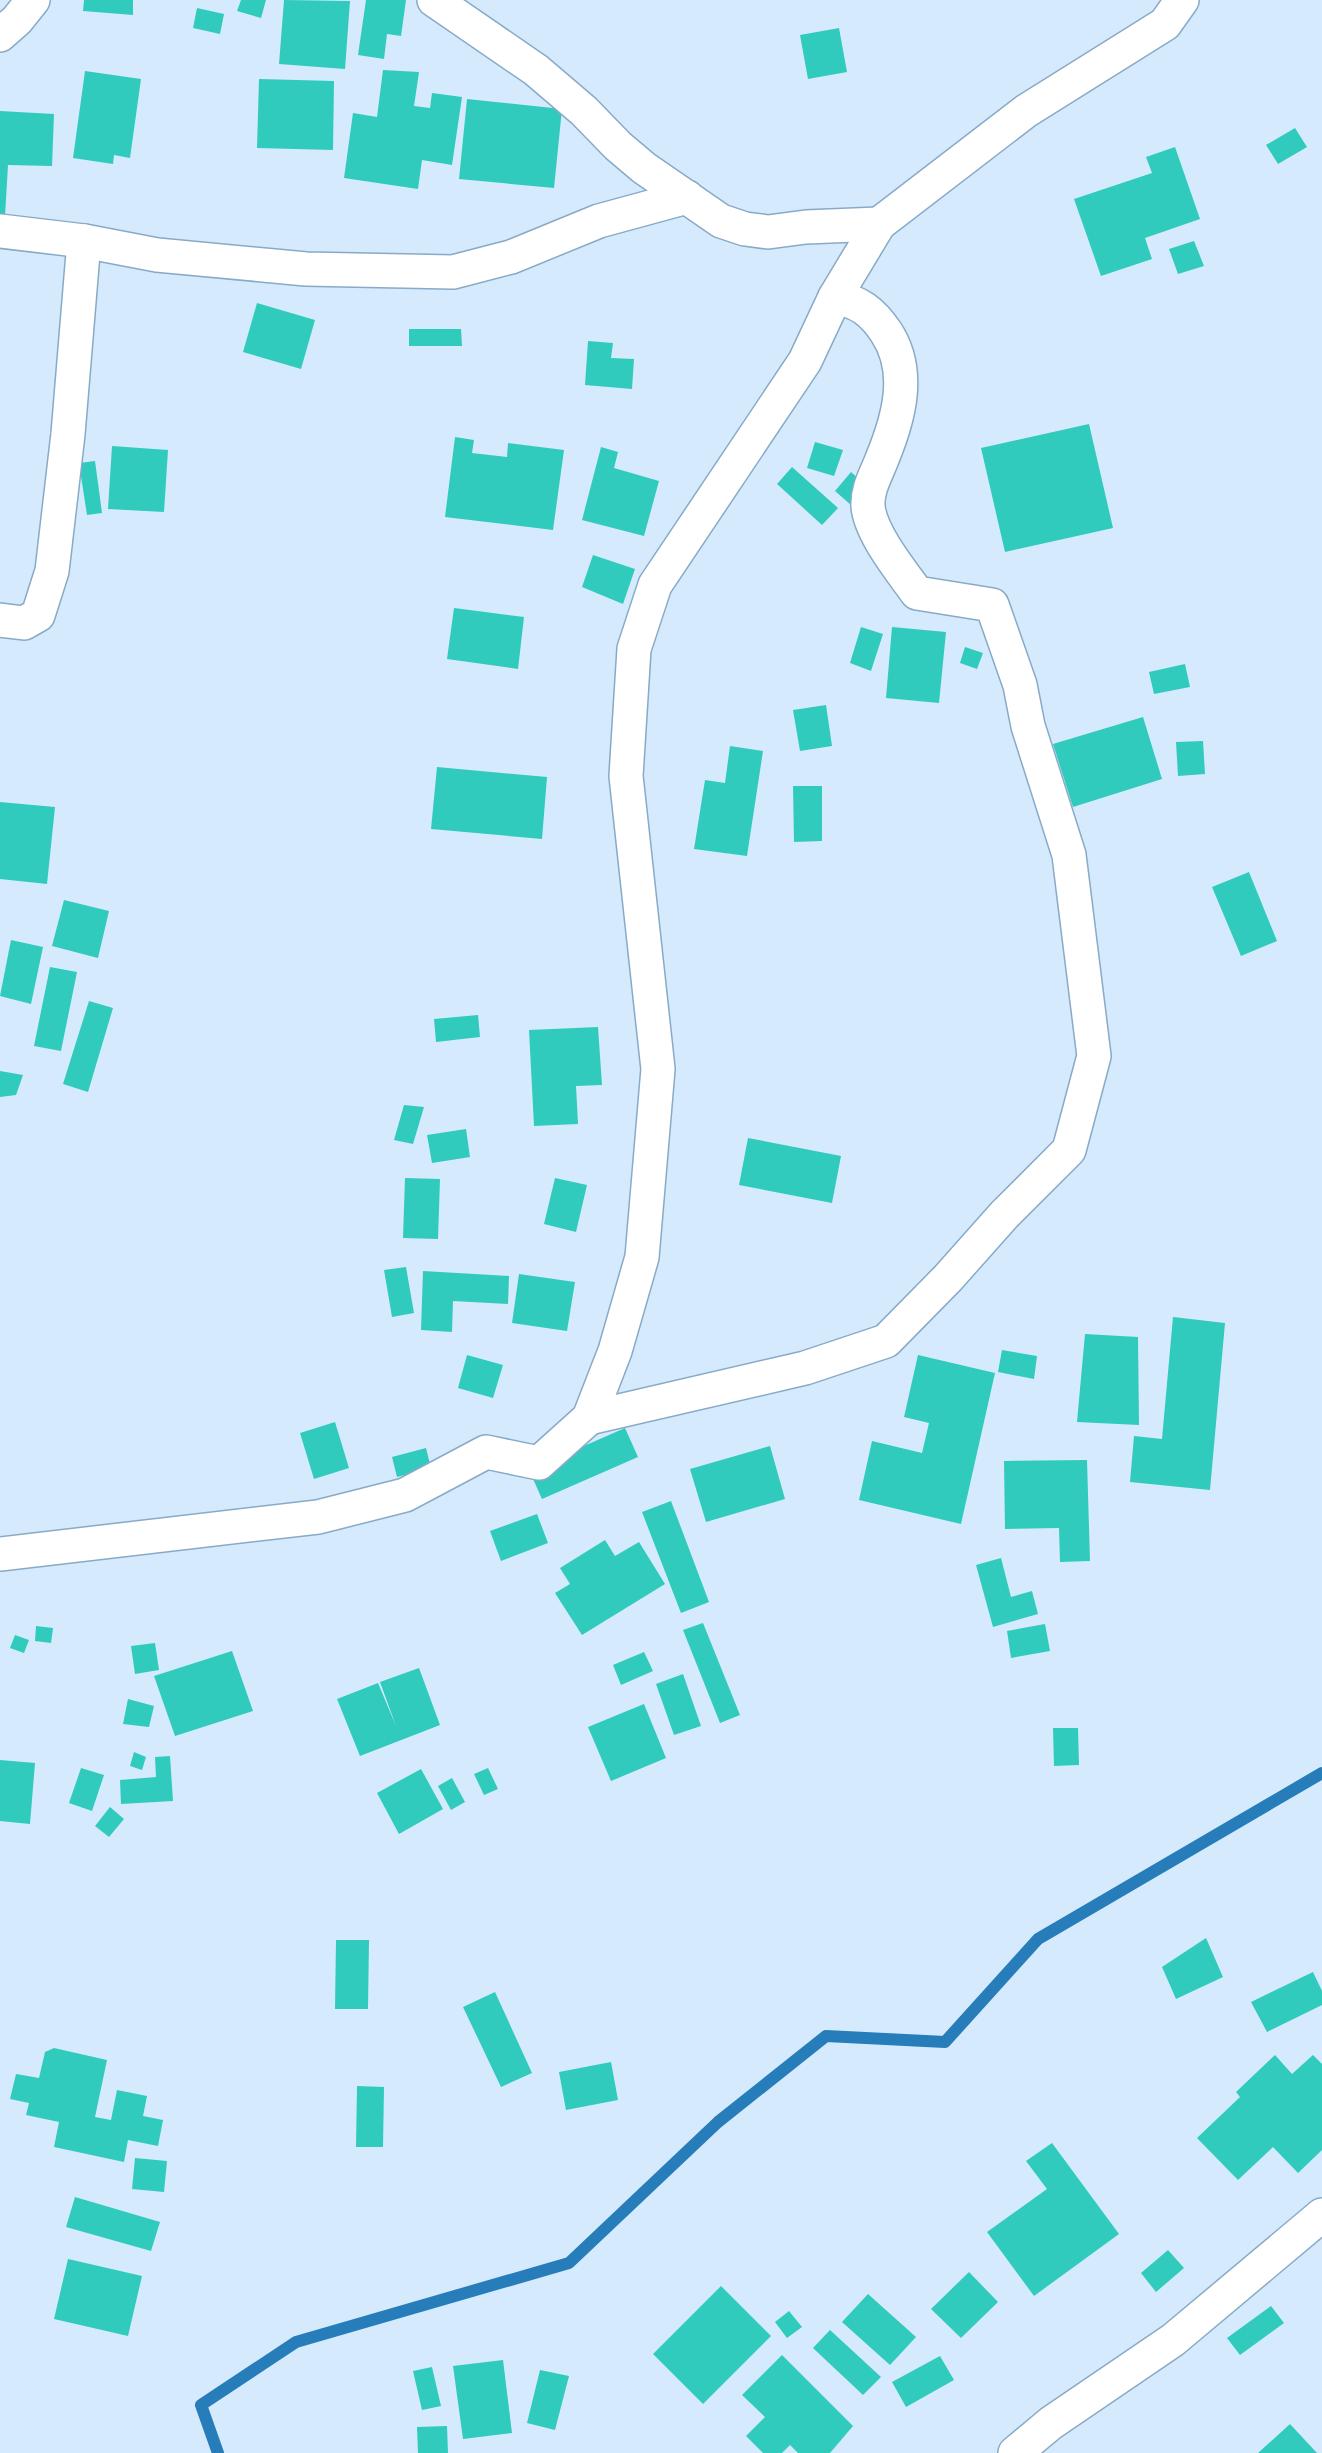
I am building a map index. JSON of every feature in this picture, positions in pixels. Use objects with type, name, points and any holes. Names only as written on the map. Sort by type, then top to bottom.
[{"type":"street","points":[[0,35],[17,20],[33,0]]},
{"type":"street","points":[[434,0],[536,70],[584,111],[618,146],[644,168],[722,221],[753,231],[768,232],[806,227],[879,224]]},
{"type":"street","points":[[0,1554],[318,1517],[405,1495],[486,1452],[539,1463],[589,1418],[615,1351],[642,1257],[658,1069],[626,776],[634,649],[655,585],[805,361],[835,297],[879,224],[1026,111],[1165,24],[1182,0]]},
{"type":"street","points":[[0,231],[84,241],[157,255],[306,269],[453,273],[511,257],[599,221],[687,197]]},
{"type":"street","points":[[0,620],[24,622],[38,615],[52,571],[69,434],[84,241]]},
{"type":"street","points":[[589,1418],[806,1368],[886,1341],[948,1278],[1004,1215],[1069,1150],[1094,1056],[1069,855],[1035,748],[1020,685],[992,605],[917,593],[877,535],[869,514],[869,495],[894,428],[901,384],[900,364],[896,348],[870,312],[855,302],[835,297]]},
{"type":"street","points":[[1015,2453],[1051,2423],[1173,2340],[1322,2215]]},
{"type":"building","points":[[84,0],[133,0],[133,15],[83,11]]},
{"type":"building","points":[[241,0],[266,0],[261,18],[237,11]]},
{"type":"building","points":[[284,0],[350,1],[345,69],[279,64]]},
{"type":"building","points":[[366,0],[406,0],[401,36],[387,34],[384,59],[358,55]]},
{"type":"building","points":[[197,8],[224,14],[220,34],[193,28]]},
{"type":"building","points":[[839,28],[847,72],[808,79],[800,35]]},
{"type":"building","points":[[383,70],[419,72],[414,106],[430,108],[432,93],[462,97],[452,165],[422,160],[418,189],[344,178],[353,113],[377,117]]},
{"type":"building","points":[[85,71],[141,79],[130,158],[114,155],[113,164],[73,158]]},
{"type":"building","points":[[259,79],[334,81],[333,150],[257,148]]},
{"type":"building","points":[[467,99],[562,109],[554,188],[459,179]]},
{"type":"building","points":[[0,111],[54,114],[52,166],[8,165],[5,216],[0,216]]},
{"type":"building","points":[[1295,128],[1307,147],[1278,164],[1266,145]]},
{"type":"building","points":[[1175,147],[1200,219],[1145,238],[1152,259],[1101,276],[1074,199],[1152,173],[1146,157]]},
{"type":"building","points":[[1194,241],[1204,266],[1178,274],[1169,249]]},
{"type":"building","points":[[257,303],[315,320],[301,369],[243,352]]},
{"type":"building","points":[[409,329],[461,329],[462,346],[409,346]]},
{"type":"building","points":[[588,341],[613,343],[611,358],[634,359],[632,389],[585,385]]},
{"type":"building","points":[[1089,424],[1113,528],[1005,552],[981,448]]},
{"type":"building","points":[[455,437],[474,440],[472,453],[507,457],[508,443],[564,450],[553,530],[445,517]]},
{"type":"building","points":[[815,442],[843,450],[834,476],[807,468]]},
{"type":"building","points":[[112,446],[168,450],[164,512],[108,509]]},
{"type":"building","points":[[601,447],[618,452],[614,468],[659,481],[644,536],[582,520]]},
{"type":"building","points":[[95,461],[102,513],[87,515],[79,463]]},
{"type":"building","points":[[792,467],[838,508],[822,525],[777,484]]},
{"type":"building","points":[[851,472],[867,486],[851,505],[835,491]]},
{"type":"building","points":[[593,555],[635,569],[623,604],[582,587]]},
{"type":"building","points":[[454,608],[524,617],[518,669],[447,659]]},
{"type":"building","points":[[861,627],[883,634],[871,671],[850,663]]},
{"type":"building","points":[[892,627],[946,632],[939,703],[886,698]]},
{"type":"building","points":[[965,647],[983,653],[977,669],[960,663]]},
{"type":"building","points":[[1185,664],[1190,687],[1154,694],[1149,672]]},
{"type":"building","points":[[826,705],[832,746],[800,751],[793,710]]},
{"type":"building","points":[[1143,717],[1162,779],[1073,807],[1053,744]]},
{"type":"building","points":[[1203,741],[1205,774],[1178,776],[1176,742]]},
{"type":"building","points":[[730,746],[763,751],[747,856],[694,849],[705,780],[725,783]]},
{"type":"building","points":[[437,767],[547,777],[542,839],[431,829]]},
{"type":"building","points":[[793,786],[822,786],[822,841],[794,842]]},
{"type":"building","points":[[0,802],[55,807],[47,884],[0,879]]},
{"type":"building","points":[[1249,872],[1277,941],[1241,956],[1212,887]]},
{"type":"building","points":[[64,900],[109,911],[98,958],[52,946]]},
{"type":"building","points":[[11,940],[43,947],[31,1004],[0,996]]},
{"type":"building","points":[[50,967],[77,972],[61,1051],[34,1046]]},
{"type":"building","points":[[89,1001],[113,1008],[88,1092],[63,1084]]},
{"type":"building","points":[[478,1015],[480,1037],[436,1042],[434,1019]]},
{"type":"building","points":[[598,1027],[602,1085],[576,1086],[578,1124],[534,1126],[529,1030]]},
{"type":"building","points":[[0,1071],[23,1075],[16,1095],[0,1097]]},
{"type":"building","points":[[404,1105],[424,1107],[413,1144],[394,1140]]},
{"type":"building","points":[[466,1129],[470,1157],[432,1163],[427,1135]]},
{"type":"building","points":[[748,1138],[841,1156],[832,1203],[739,1185]]},
{"type":"building","points":[[405,1178],[440,1179],[438,1239],[403,1238]]},
{"type":"building","points":[[555,1178],[587,1185],[576,1232],[544,1224]]},
{"type":"building","points":[[406,1267],[414,1313],[392,1317],[384,1270]]},
{"type":"building","points":[[423,1271],[509,1276],[508,1304],[453,1301],[452,1332],[421,1330]]},
{"type":"building","points":[[519,1274],[575,1282],[567,1331],[512,1323]]},
{"type":"building","points":[[1173,1317],[1225,1323],[1210,1490],[1130,1482],[1134,1436],[1162,1439]]},
{"type":"building","points":[[1085,1334],[1138,1337],[1139,1425],[1077,1422]]},
{"type":"building","points":[[1002,1350],[1037,1356],[1034,1379],[998,1372]]},
{"type":"building","points":[[467,1355],[503,1365],[493,1398],[458,1388]]},
{"type":"building","points":[[918,1355],[995,1373],[961,1524],[859,1500],[872,1441],[922,1453],[929,1423],[904,1417]]},
{"type":"building","points":[[335,1422],[349,1468],[314,1479],[300,1433]]},
{"type":"building","points":[[625,1428],[638,1457],[542,1499],[529,1470]]},
{"type":"building","points":[[770,1446],[785,1499],[706,1522],[690,1469]]},
{"type":"building","points":[[426,1448],[431,1468],[397,1477],[392,1457]]},
{"type":"building","points":[[1087,1460],[1090,1561],[1060,1562],[1059,1528],[1005,1529],[1004,1461]]},
{"type":"building","points":[[671,1501],[709,1602],[681,1613],[642,1512]]},
{"type":"building","points":[[537,1514],[548,1543],[501,1561],[490,1531]]},
{"type":"building","points":[[605,1540],[615,1556],[639,1542],[665,1584],[582,1635],[555,1593],[570,1584],[560,1568]]},
{"type":"building","points":[[1001,1558],[1011,1597],[1032,1591],[1038,1614],[993,1627],[976,1565]]},
{"type":"building","points":[[703,1623],[740,1715],[720,1723],[683,1630]]},
{"type":"building","points":[[1045,1624],[1050,1651],[1011,1658],[1007,1631]]},
{"type":"building","points":[[36,1626],[53,1628],[51,1643],[35,1641]]},
{"type":"building","points":[[15,1635],[29,1640],[24,1653],[10,1648]]},
{"type":"building","points":[[155,1643],[159,1670],[135,1674],[131,1646]]},
{"type":"building","points":[[232,1651],[253,1711],[175,1736],[154,1676]]},
{"type":"building","points":[[644,1652],[653,1671],[621,1685],[613,1665]]},
{"type":"building","points":[[419,1668],[440,1725],[360,1756],[337,1699],[378,1683],[396,1726],[380,1682]]},
{"type":"building","points":[[683,1674],[701,1726],[674,1735],[656,1684]]},
{"type":"building","points":[[128,1699],[154,1706],[149,1727],[123,1724]]},
{"type":"building","points":[[644,1704],[666,1758],[611,1781],[588,1727]]},
{"type":"building","points":[[1053,1728],[1078,1728],[1079,1765],[1054,1766]]},
{"type":"building","points":[[134,1752],[146,1757],[142,1770],[130,1766]]},
{"type":"building","points":[[170,1756],[173,1801],[121,1804],[120,1780],[156,1777],[155,1757]]},
{"type":"building","points":[[0,1760],[35,1763],[30,1824],[0,1821]]},
{"type":"building","points":[[81,1768],[104,1775],[92,1811],[69,1803]]},
{"type":"building","points":[[488,1768],[498,1789],[484,1795],[474,1774]]},
{"type":"building","points":[[421,1769],[443,1809],[399,1834],[377,1793]]},
{"type":"building","points":[[452,1778],[465,1802],[451,1810],[438,1786]]},
{"type":"building","points":[[110,1807],[124,1819],[109,1837],[95,1826]]},
{"type":"building","points":[[1206,1938],[1223,1977],[1176,1999],[1162,1967]]},
{"type":"building","points":[[336,1940],[369,1940],[368,2009],[335,2009]]},
{"type":"building","points":[[1313,1972],[1322,1991],[1322,2005],[1267,2032],[1251,2002]]},
{"type":"building","points":[[495,1992],[532,2073],[501,2087],[463,2007]]},
{"type":"building","points":[[54,2048],[107,2060],[95,2117],[111,2120],[117,2090],[147,2096],[143,2116],[163,2120],[158,2146],[128,2140],[124,2162],[54,2147],[59,2122],[26,2115],[29,2103],[10,2099],[16,2074],[39,2078],[45,2052]]},
{"type":"building","points":[[1275,2055],[1292,2074],[1313,2055],[1322,2064],[1322,2150],[1298,2173],[1273,2147],[1238,2180],[1197,2138],[1240,2097],[1236,2092]]},
{"type":"building","points":[[611,2062],[618,2100],[566,2110],[559,2072]]},
{"type":"building","points":[[357,2086],[384,2087],[383,2147],[356,2147]]},
{"type":"building","points":[[1052,2143],[1119,2234],[1034,2296],[987,2232],[1047,2189],[1026,2161]]},
{"type":"building","points":[[135,2158],[167,2161],[164,2192],[132,2189]]},
{"type":"building","points":[[75,2197],[160,2222],[151,2251],[66,2227]]},
{"type":"building","points":[[1168,2250],[1184,2268],[1156,2292],[1141,2273]]},
{"type":"building","points":[[68,2259],[142,2276],[128,2336],[54,2319]]},
{"type":"building","points":[[969,2272],[998,2302],[961,2338],[931,2309]]},
{"type":"building","points":[[721,2286],[771,2336],[703,2404],[653,2354]]},
{"type":"building","points":[[868,2294],[916,2337],[890,2365],[842,2322]]},
{"type":"building","points":[[1271,2306],[1284,2323],[1240,2355],[1227,2338]]},
{"type":"building","points":[[789,2311],[802,2327],[787,2338],[775,2322]]},
{"type":"building","points":[[830,2330],[881,2377],[863,2395],[813,2348]]},
{"type":"building","points":[[782,2355],[853,2426],[830,2453],[798,2453],[790,2445],[782,2453],[763,2453],[746,2436],[765,2417],[742,2395]]},
{"type":"building","points":[[940,2356],[954,2380],[906,2407],[892,2382]]},
{"type":"building","points":[[503,2360],[512,2433],[463,2439],[453,2366]]},
{"type":"building","points":[[432,2367],[441,2406],[422,2410],[413,2371]]},
{"type":"building","points":[[540,2370],[569,2376],[555,2430],[527,2423]]},
{"type":"building","points":[[1290,2424],[1317,2453],[1258,2453]]},
{"type":"building","points":[[447,2426],[448,2453],[418,2453],[417,2427]]},
{"type":"waterway","points":[[218,2453],[201,2405],[296,2342],[569,2263],[718,2122],[826,2036],[945,2042],[1038,1939],[1322,1773]]}]
